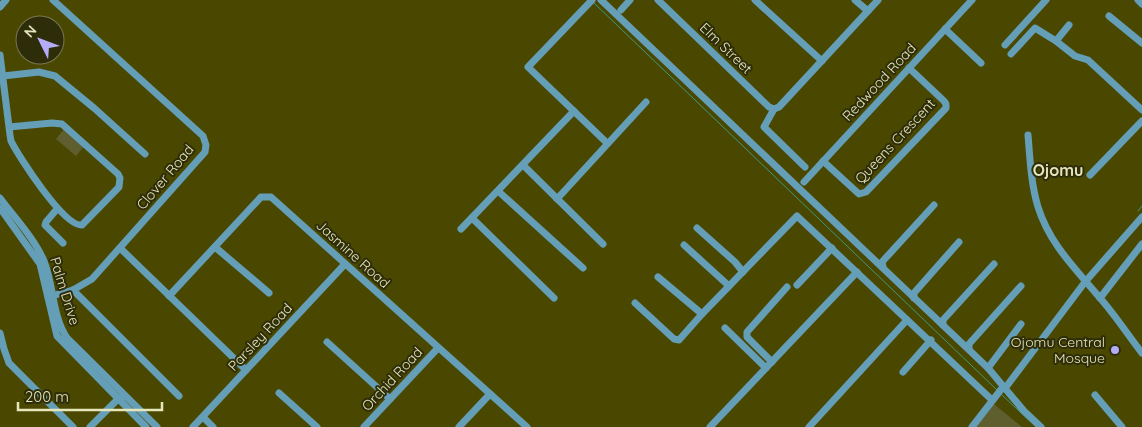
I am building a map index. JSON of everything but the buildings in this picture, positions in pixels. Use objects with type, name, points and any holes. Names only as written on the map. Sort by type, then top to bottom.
[{"type":"street","name":"Clover Road","points":[[51,296],[73,290],[92,279],[205,152],[203,136],[53,0]]},
{"type":"street","points":[[602,0],[988,368],[1041,427]]},
{"type":"street","points":[[621,10],[630,0]]},
{"type":"street","name":"Elm Street","points":[[658,0],[769,107],[776,108]]},
{"type":"street","points":[[755,0],[822,61]]},
{"type":"street","points":[[855,0],[868,12]]},
{"type":"street","points":[[806,167],[764,127],[776,108],[878,0]]},
{"type":"street","name":"Redwood Road","points":[[804,182],[972,0]]},
{"type":"street","points":[[1005,45],[1046,0]]},
{"type":"street","points":[[1138,0],[1142,4]]},
{"type":"street","points":[[590,2],[528,67],[607,143]]},
{"type":"street","points":[[1109,16],[1142,43]]},
{"type":"street","points":[[1056,41],[1069,25]]},
{"type":"street","points":[[1010,54],[1035,28],[1075,56],[1088,60],[1142,110]]},
{"type":"street","points":[[945,29],[981,63]]},
{"type":"street","points":[[0,55],[10,141],[57,209],[76,225],[82,225],[119,186],[120,178],[118,174],[62,124],[52,123],[9,127]]},
{"type":"street","name":"Queens Crescent","points":[[823,161],[859,194],[866,192],[946,108],[944,100],[909,68]]},
{"type":"street","points":[[3,76],[39,72],[55,76],[146,154]]},
{"type":"street","points":[[558,199],[646,102]]},
{"type":"street","points":[[461,229],[574,111]]},
{"type":"street","points":[[1090,175],[1142,121]]},
{"type":"street","points":[[1028,135],[1034,190],[1038,208],[1053,241],[1141,351]]},
{"type":"street","points":[[522,165],[603,244]]},
{"type":"street","points":[[498,191],[583,268]]},
{"type":"street","name":"Jasmine Road","points":[[169,296],[261,197],[271,197],[527,427]]},
{"type":"street","name":"Palm Drive","points":[[0,198],[44,261],[56,336],[146,427]]},
{"type":"street","points":[[882,267],[882,262],[934,205]]},
{"type":"street","name":"Palm Drive","points":[[0,208],[40,264],[60,326],[67,338],[157,427]]},
{"type":"street","points":[[57,209],[45,225],[63,243]]},
{"type":"street","points":[[635,303],[674,339],[679,340],[797,216],[993,399]]},
{"type":"street","points":[[472,218],[554,298]]},
{"type":"street","points":[[972,427],[1085,282],[1142,218]]},
{"type":"street","points":[[697,228],[735,262],[743,272]]},
{"type":"street","points":[[914,298],[914,293],[959,242]]},
{"type":"street","points":[[1100,298],[1142,244]]},
{"type":"street","points":[[684,245],[729,286]]},
{"type":"street","points":[[215,247],[269,293]]},
{"type":"street","points":[[120,248],[246,370]]},
{"type":"street","points":[[797,286],[832,248]]},
{"type":"street","name":"Parsley Road","points":[[193,427],[345,264]]},
{"type":"street","points":[[943,325],[943,320],[994,264]]},
{"type":"street","points":[[710,427],[857,272]]},
{"type":"street","points":[[658,277],[702,314]]},
{"type":"street","points":[[772,362],[747,336],[747,332],[787,286]]},
{"type":"street","points":[[968,349],[969,344],[1021,286]]},
{"type":"street","points":[[73,290],[178,396]]},
{"type":"street","points":[[809,427],[907,320]]},
{"type":"street","points":[[988,368],[1021,324]]},
{"type":"street","points":[[725,328],[766,368]]},
{"type":"street","points":[[0,333],[10,363],[73,427]]},
{"type":"street","points":[[903,372],[931,340]]},
{"type":"street","points":[[327,342],[390,399]]},
{"type":"street","name":"Orchid Road","points":[[364,427],[438,348]]},
{"type":"street","points":[[279,393],[317,427]]},
{"type":"street","points":[[459,427],[490,394]]},
{"type":"street","points":[[1095,395],[1122,427]]},
{"type":"street","points":[[90,427],[118,399],[127,397]]},
{"type":"street","points":[[203,417],[213,427]]},
{"type":"shaded area","points":[[64,129],[84,146],[76,156],[56,139]]},
{"type":"shaded area","points":[[989,400],[1022,427],[969,427]]},
{"type":"waterway","points":[[594,3],[997,390]]},
{"type":"waterway","points":[[1138,211],[1142,206]]},
{"type":"waterway","points":[[1002,395],[1036,427]]},
{"type":"place","name":"Ojomu Central Mosque","points":[[1115,350]]},
{"type":"district","name":"Ojomu","points":[[1058,170]]}]
